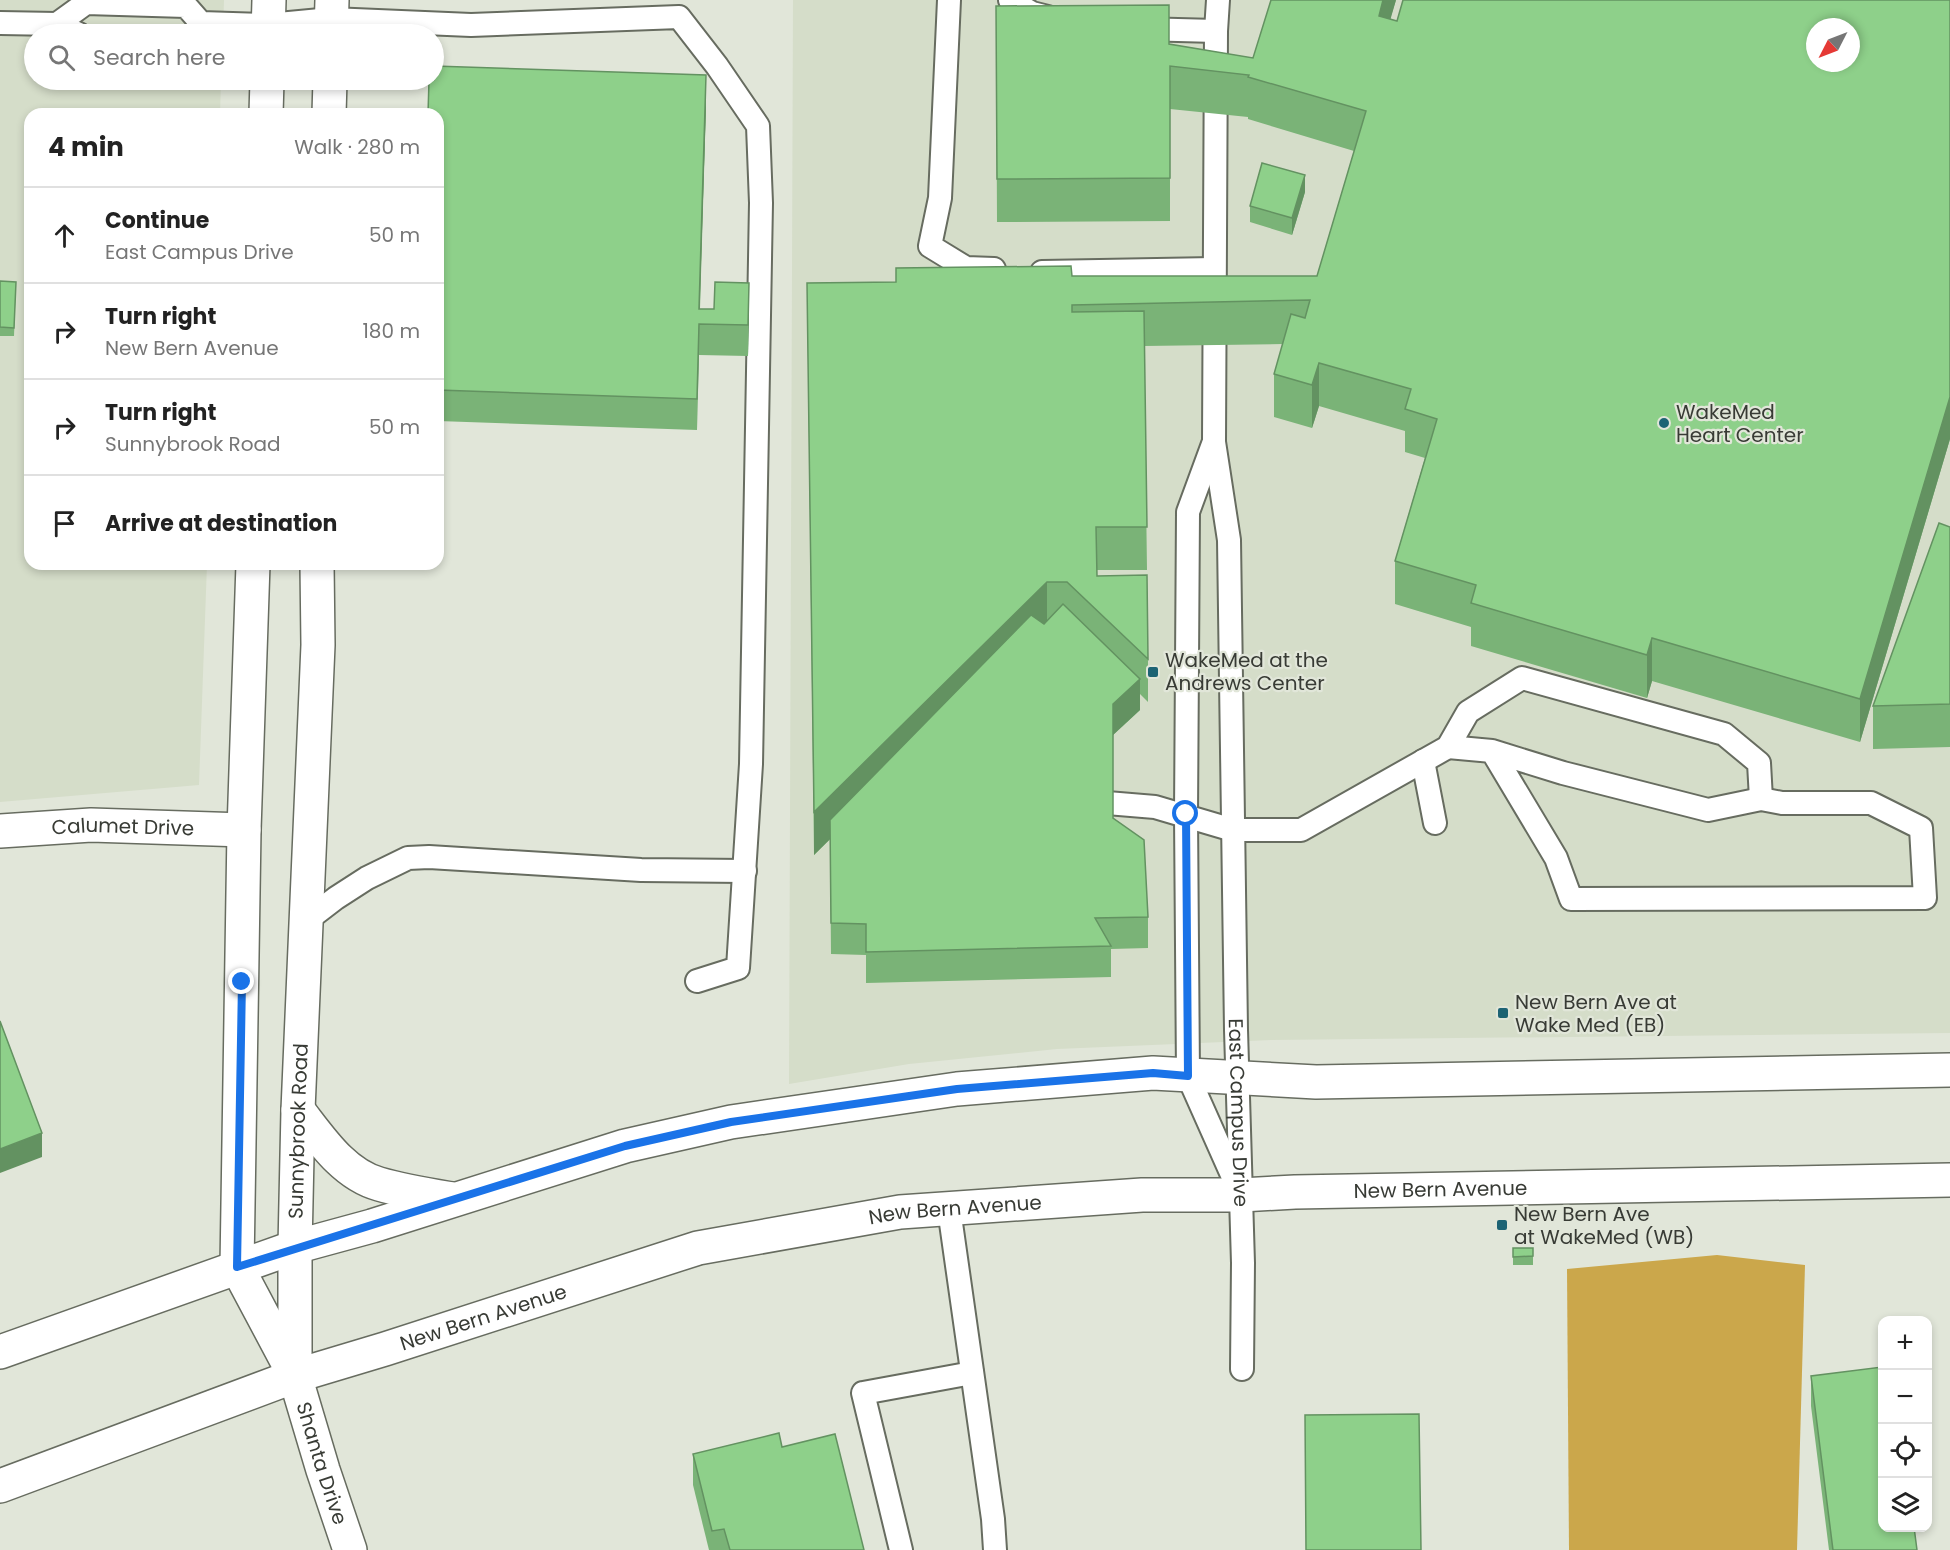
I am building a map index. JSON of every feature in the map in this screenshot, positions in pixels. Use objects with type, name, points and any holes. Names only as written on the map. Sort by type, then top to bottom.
[{"type":"main road","points":[[266,108],[267,90]]},
{"type":"main road","points":[[329,108],[330,90]]},
{"type":"main road","points":[[254,570],[244,830],[237,1267],[295,1376]]},
{"type":"main road","name":"Sunnybrook Road","points":[[295,1376],[298,1110],[318,645],[317,570]]},
{"type":"main road","name":"Calumet Drive","points":[[0,831],[91,825],[244,830]]},
{"type":"main road","points":[[0,1352],[295,1247],[355,1231],[625,1146],[731,1122],[957,1089],[1153,1073],[1316,1082],[1950,1071]]},
{"type":"main road","points":[[298,1110],[329,1150],[355,1172],[377,1184],[454,1200]]},
{"type":"main road","name":"New Bern Avenue","points":[[0,1486],[295,1376],[698,1248],[900,1212],[1142,1195],[1241,1195],[1295,1192],[1950,1180]]},
{"type":"main road","name":"Shanta Drive","points":[[295,1376],[322,1470],[350,1550]]},
{"type":"lane","points":[[949,0],[940,198],[930,246],[966,268],[1058,272],[1214,269]]},
{"type":"lane","points":[[1010,0],[1032,13],[1073,23]]},
{"type":"lane","name":"East Campus Drive","points":[[1218,0],[1214,442],[1229,540],[1236,1030],[1241,1195]]},
{"type":"lane","points":[[0,23],[57,24],[86,3],[186,6],[194,24]]},
{"type":"lane","points":[[236,24],[268,20],[331,18],[471,25],[679,17],[759,126],[761,203],[751,764],[738,968],[697,981]]},
{"type":"lane","points":[[1130,22],[1216,32]]},
{"type":"lane","name":"East Campus Drive","points":[[1214,442],[1188,512],[1186,814],[1188,1076],[1241,1195]]},
{"type":"lane","points":[[1095,802],[1155,807],[1186,814],[1233,830],[1301,830],[1448,747],[1468,712],[1522,678],[1724,734],[1759,763],[1761,799]]},
{"type":"lane","points":[[1448,747],[1492,750],[1563,773],[1708,810],[1761,799],[1782,803],[1871,803],[1921,828],[1925,898],[1571,899],[1556,858],[1492,750]]},
{"type":"lane","points":[[1423,761],[1435,823]]},
{"type":"lane","points":[[306,921],[343,893],[408,858],[429,857],[641,870],[745,871]]},
{"type":"lane","points":[[1241,1195],[1242,1369]]},
{"type":"lane","points":[[949,1209],[993,1519],[995,1550]]},
{"type":"lane","points":[[901,1550],[863,1394],[972,1373]]},
{"type":"shaded area","points":[[0,0],[224,0],[223,24],[24,24],[24,90],[221,90],[220,108],[24,108],[24,570],[207,570],[199,785],[0,802]]},
{"type":"shaded area","points":[[793,0],[1950,0],[1950,1033],[1271,1040],[1057,1049],[909,1064],[789,1084]]},
{"type":"shaded area","points":[[1717,1255],[1805,1265],[1797,1550],[1569,1550],[1567,1269]]},
{"type":"building","name":"WakeMed Heart Center","points":[[1271,0],[1383,0],[1379,16],[1397,21],[1403,0],[1950,0],[1950,397],[1860,699],[1652,638],[1647,655],[1471,603],[1476,585],[1395,561],[1437,419],[1405,409],[1411,389],[1319,363],[1312,385],[1274,374],[1291,314],[1305,318],[1310,300],[1072,305],[1072,312],[1144,311],[1147,527],[1096,527],[1097,576],[1147,575],[1148,659],[1067,582],[1047,582],[814,812],[807,283],[896,282],[896,268],[1071,266],[1072,276],[1317,276],[1366,111],[1248,77],[1249,75],[1170,66],[1170,178],[997,179],[996,6],[1169,5],[1169,44],[1253,58]]},
{"type":"building","points":[[444,66],[706,75],[699,309],[714,309],[715,282],[749,283],[748,325],[699,324],[697,399],[444,390],[444,108],[428,108],[429,90],[444,90]]},
{"type":"building","points":[[1262,163],[1305,175],[1292,218],[1250,206]]},
{"type":"building","points":[[0,281],[16,282],[14,328],[0,327]]},
{"type":"building","points":[[1939,523],[1950,527],[1950,704],[1873,706]]},
{"type":"building","points":[[1063,604],[1140,679],[1113,704],[1113,818],[1144,840],[1148,917],[1095,918],[1111,946],[866,952],[866,924],[831,923],[830,820],[1031,615],[1044,624]]},
{"type":"building","points":[[0,1021],[42,1133],[0,1149]]},
{"type":"building","points":[[1513,1248],[1533,1248],[1533,1256],[1513,1257]]},
{"type":"building","points":[[1878,1368],[1878,1532],[1915,1532],[1917,1550],[1833,1550],[1811,1376]]},
{"type":"building","points":[[1419,1414],[1421,1550],[1306,1550],[1305,1415]]},
{"type":"building","points":[[779,1433],[782,1447],[835,1434],[864,1550],[730,1550],[724,1529],[712,1531],[693,1454]]},
{"type":"place","name":"WakeMed Heart Center","points":[[1664,423]]},
{"type":"place","name":"WakeMed at the Andrews Center","points":[[1153,672]]},
{"type":"place","name":"New Bern Ave at Wake Med (EB)","points":[[1503,1013]]},
{"type":"place","name":"New Bern Ave at WakeMed (WB)","points":[[1502,1225]]},
{"type":"route","points":[[242,982],[237,1267],[295,1247],[372,1226],[625,1146],[731,1122],[957,1089],[1153,1073],[1188,1076],[1186,814]]}]
